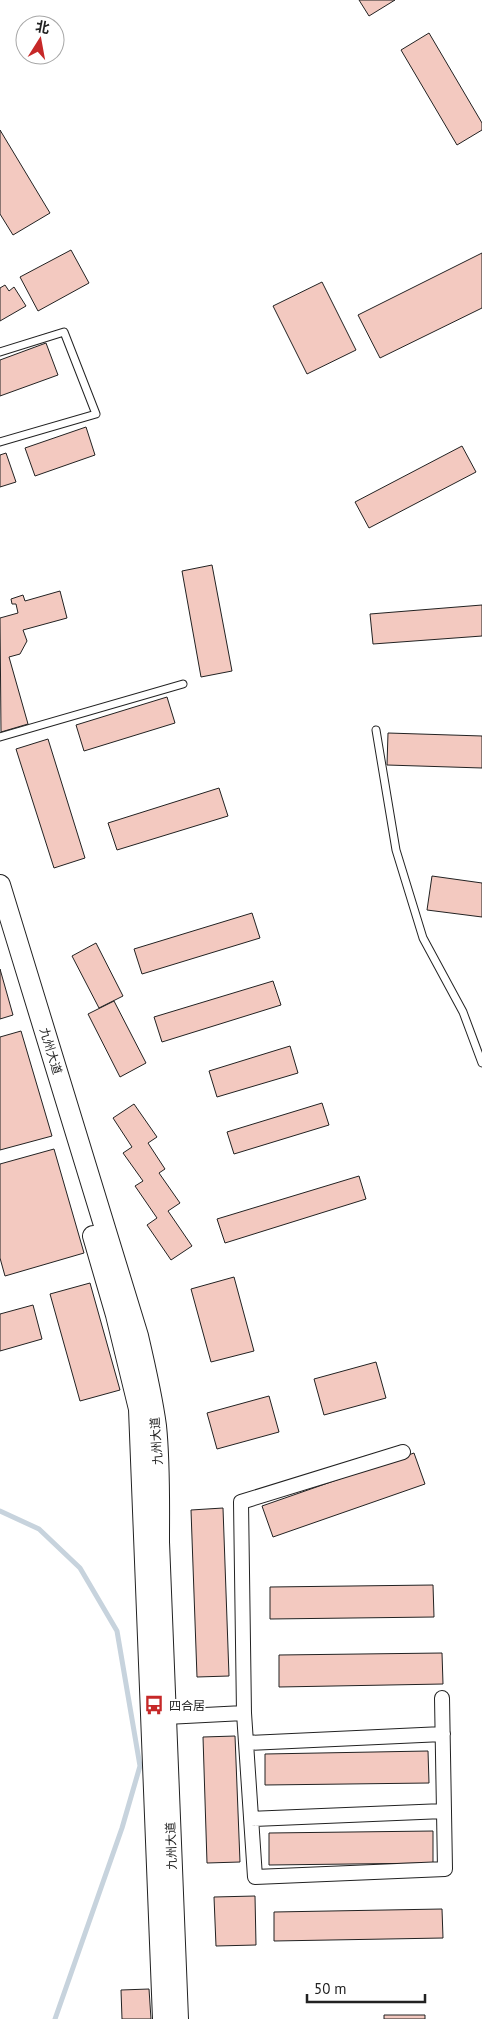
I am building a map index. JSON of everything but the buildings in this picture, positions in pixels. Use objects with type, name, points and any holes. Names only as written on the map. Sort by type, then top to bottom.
[{"type":"main road","name":"九州大道","points":[[0,886],[138,1336],[152,1399],[158,1468],[178,2019]]},
{"type":"main road","points":[[0,920],[116,1315],[139,1409],[163,2019]]},
{"type":"street","points":[[403,1452],[240,1502],[244,1713],[254,1877],[445,1869],[442,1698]]},
{"type":"street","points":[[166,1717],[244,1713]]},
{"type":"street","points":[[246,1743],[443,1734]]},
{"type":"street","points":[[250,1819],[444,1812]]},
{"type":"lane","points":[[0,352],[64,332],[96,414],[0,442]]},
{"type":"lane","points":[[0,737],[183,684]]},
{"type":"lane","points":[[376,730],[396,850],[423,938],[463,1012],[482,1063]]},
{"type":"waterway","points":[[0,1511],[39,1529],[80,1568],[117,1631],[140,1766],[122,1828],[55,2019]]},
{"type":"place","name":"四合居","points":[[154,1705]]}]
